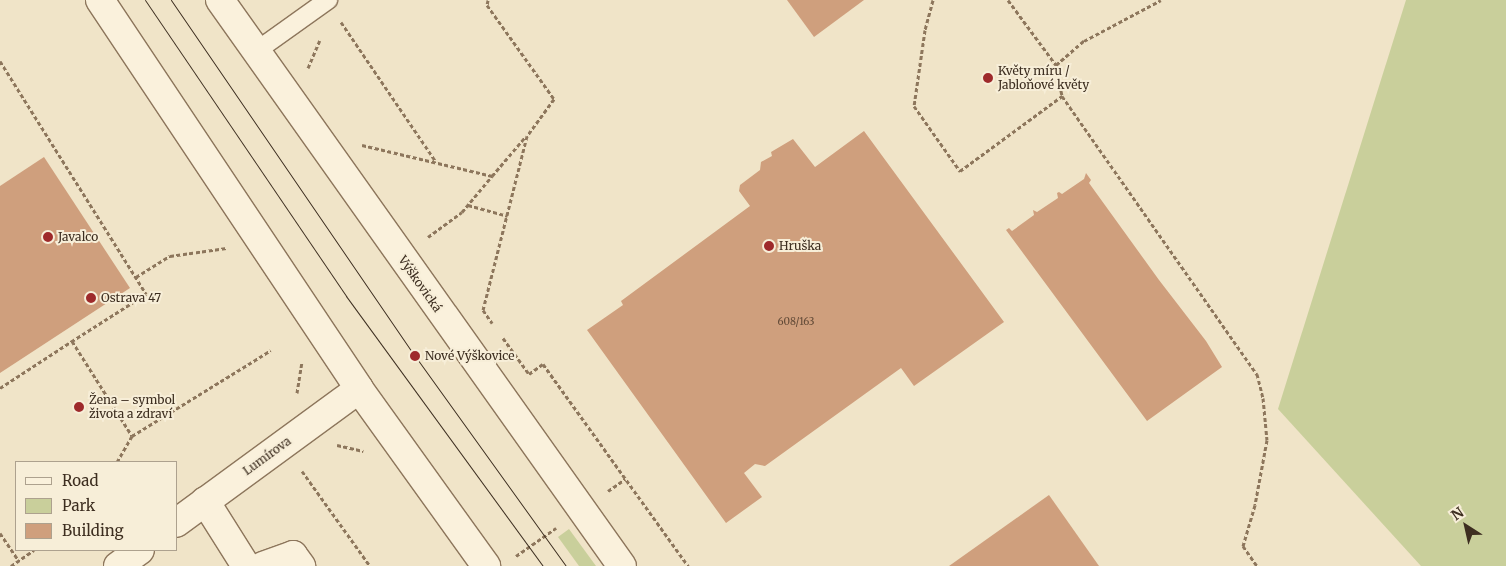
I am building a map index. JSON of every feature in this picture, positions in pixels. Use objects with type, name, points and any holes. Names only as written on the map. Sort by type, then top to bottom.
[{"type":"street","points":[[100,0],[359,389],[486,566]]},
{"type":"street","name":"Výškovická","points":[[220,0],[255,52],[622,566]]},
{"type":"street","name":"Lumírova","points":[[178,521],[359,389]]},
{"type":"street","points":[[204,501],[246,566]]},
{"type":"street","points":[[118,566],[139,551]]},
{"type":"street","points":[[263,566],[293,555],[301,566]]},
{"type":"lane","points":[[255,52],[328,0]]},
{"type":"path","points":[[426,238],[462,212],[527,136],[554,99],[487,5],[488,0]]},
{"type":"path","points":[[933,0],[925,30],[914,106],[960,171],[1062,96]]},
{"type":"path","points":[[1008,0],[1056,65],[1062,96],[1257,374],[1263,398],[1267,440],[1255,505],[1243,546],[1257,566]]},
{"type":"path","points":[[1056,65],[1084,41],[1161,0]]},
{"type":"path","points":[[337,16],[436,163]]},
{"type":"path","points":[[0,62],[146,294],[0,388]]},
{"type":"path","points":[[492,324],[483,310],[527,136]]},
{"type":"path","points":[[359,144],[492,176]]},
{"type":"path","points":[[468,205],[508,216]]},
{"type":"path","points":[[136,277],[170,256],[235,246]]},
{"type":"path","points":[[497,332],[529,374],[543,364],[688,566]]},
{"type":"path","points":[[72,341],[132,436]]},
{"type":"path","points":[[118,461],[132,436],[271,350]]},
{"type":"path","points":[[283,444],[370,566]]},
{"type":"path","points":[[330,447],[339,445],[365,452]]},
{"type":"path","points":[[514,557],[625,479]]},
{"type":"path","points":[[0,533],[19,561]]},
{"type":"path","points":[[11,566],[33,551]]},
{"type":"green space","points":[[1406,0],[1506,0],[1506,566],[1421,566],[1278,409]]},
{"type":"green space","points":[[569,529],[596,566],[579,566],[558,537]]},
{"type":"building","points":[[787,0],[864,0],[814,37]]},
{"type":"building","points":[[864,131],[1004,322],[914,386],[901,368],[765,466],[755,464],[744,473],[762,497],[726,523],[587,330],[623,305],[621,301],[750,206],[739,191],[740,185],[760,170],[761,162],[772,156],[771,152],[793,139],[815,167]]},
{"type":"building","name":"Javalco","points":[[44,157],[130,288],[0,373],[0,186]]},
{"type":"building","points":[[1086,173],[1091,180],[1089,183],[1206,341],[1222,367],[1147,421],[1006,230],[1009,228],[1012,231],[1034,215],[1033,210],[1037,212],[1058,198],[1057,193],[1062,194],[1084,179]]},
{"type":"building","points":[[1049,495],[1099,566],[949,566]]},
{"type":"tram line","points":[[145,0],[346,296],[543,566]]},
{"type":"tram line","points":[[171,0],[415,356],[566,566]]},
{"type":"place","name":"Květy míru / Jabloňové květy","points":[[988,78]]},
{"type":"place","name":"Javalco","points":[[48,237]]},
{"type":"place","name":"Hruška","points":[[769,246]]},
{"type":"place","name":"Ostrava 47","points":[[91,298]]},
{"type":"place","name":"Nové Výškovice","points":[[415,356]]},
{"type":"place","name":"Žena – symbol života a zdraví","points":[[79,407]]}]
